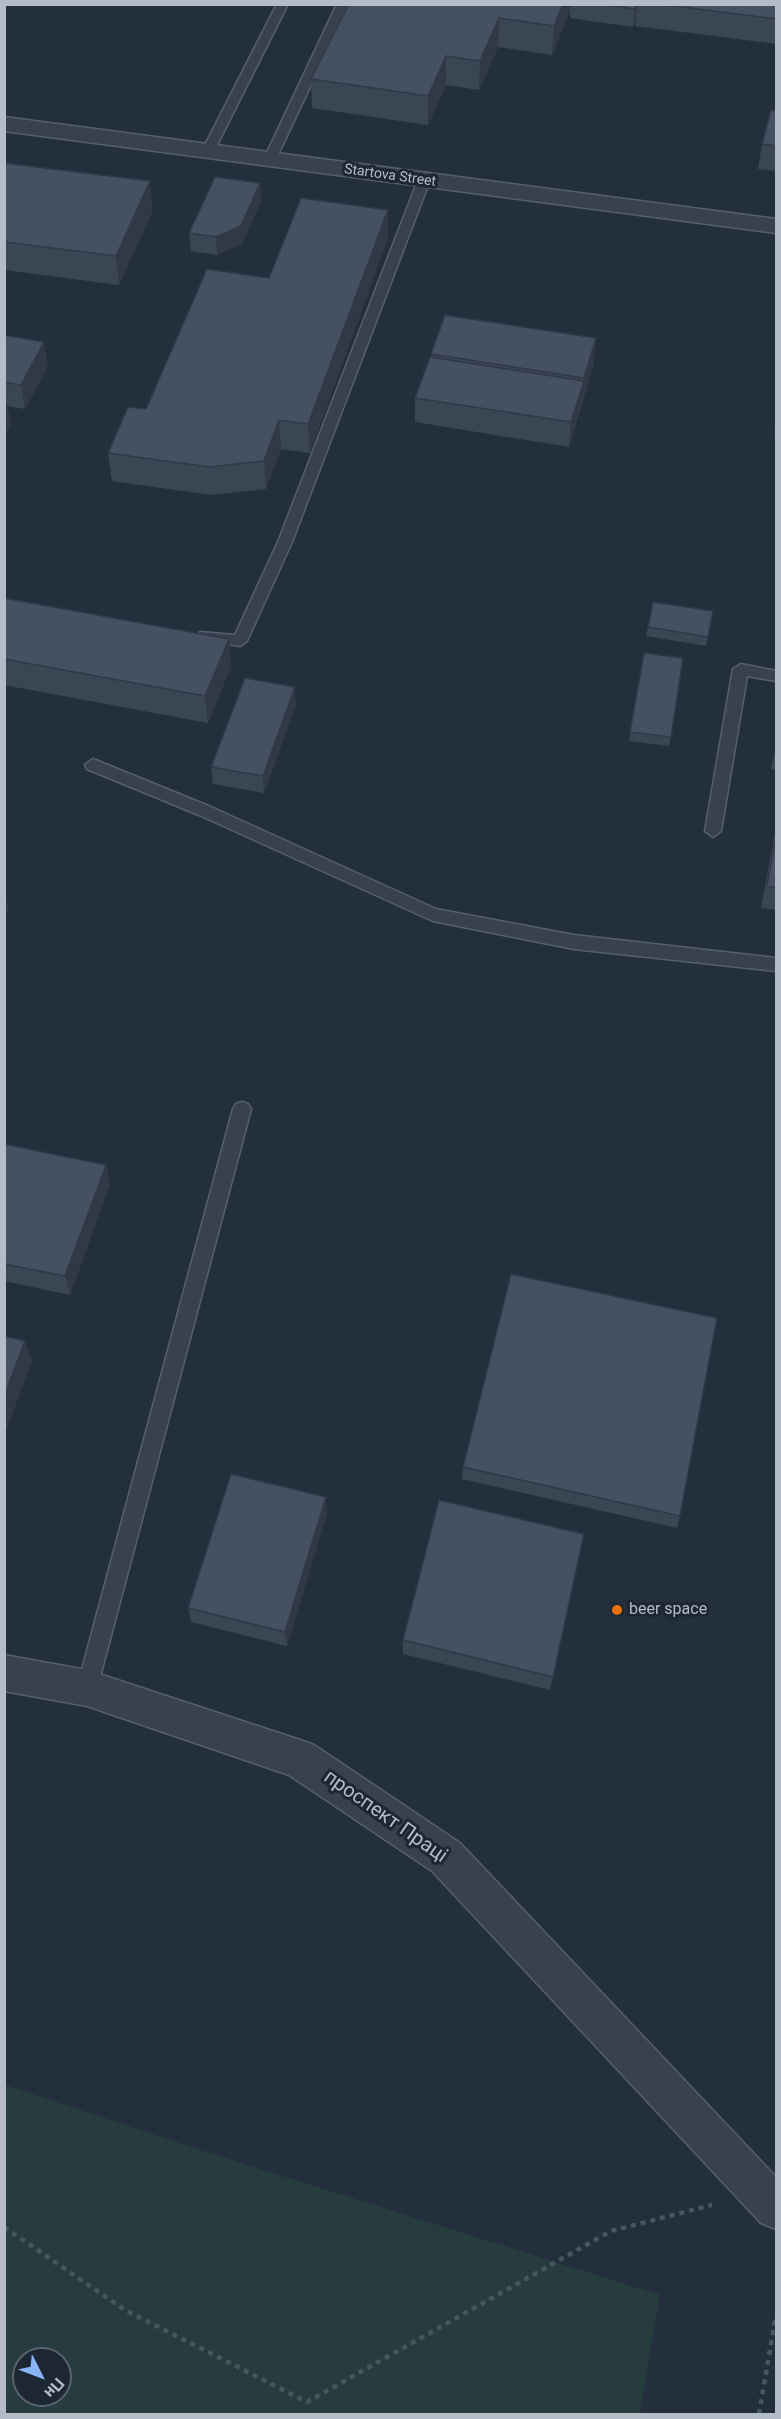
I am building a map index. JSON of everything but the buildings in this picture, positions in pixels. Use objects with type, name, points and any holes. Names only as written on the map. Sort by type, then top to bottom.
[{"type":"street","name":"Startova Street","points":[[4,124],[777,226]]},
{"type":"street","name":"проспект Праці","points":[[4,1673],[87,1688],[300,1759],[446,1857],[769,2200]]},
{"type":"lane","points":[[208,151],[283,4]]},
{"type":"lane","points":[[270,159],[344,4]]},
{"type":"lane","points":[[193,634],[240,641],[285,542],[424,180]]},
{"type":"lane","points":[[712,831],[741,669],[777,676]]},
{"type":"lane","points":[[93,765],[204,811],[433,915],[574,942],[777,965]]},
{"type":"lane","points":[[87,1688],[242,1109]]},
{"type":"path","points":[[4,2227],[125,2310],[307,2402],[611,2231],[769,2200]]},
{"type":"path","points":[[759,2415],[777,2315]]},
{"type":"green space","points":[[5,2085],[197,2149],[660,2295],[640,2414],[5,2414]]},
{"type":"place","name":"beer space","points":[[617,1610]]}]
